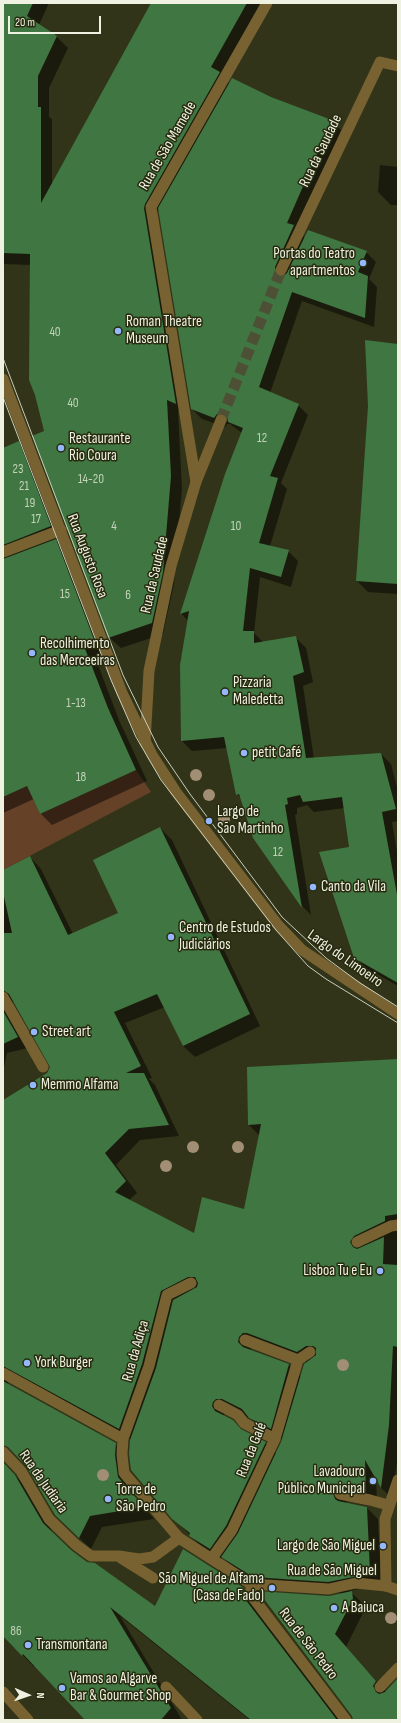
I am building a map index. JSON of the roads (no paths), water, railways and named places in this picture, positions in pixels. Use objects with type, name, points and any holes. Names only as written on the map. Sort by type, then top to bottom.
[{"type":"street","name":"Rua de São Mamede","points":[[196,482],[151,207],[266,3]]},
{"type":"street","name":"Rua da Saudade","points":[[281,270],[380,62],[398,66]]},
{"type":"street","name":"Rua Augusto Rosa","points":[[3,379],[122,693],[145,743]]},
{"type":"street","name":"Rua da Saudade","points":[[145,743],[149,671],[171,566],[196,482],[221,420]]},
{"type":"street","points":[[3,552],[61,530]]},
{"type":"street","name":"Largo do Limoeiro","points":[[145,743],[176,792],[278,925],[302,950],[398,1014]]},
{"type":"street","points":[[3,997],[42,1067]]},
{"type":"street","points":[[357,1242],[391,1226],[398,1225]]},
{"type":"street","name":"Rua da Adiça","points":[[191,1283],[167,1295],[149,1366],[123,1439],[122,1454],[124,1473],[179,1538],[207,1555]]},
{"type":"street","points":[[245,1340],[298,1360],[310,1352]]},
{"type":"street","name":"Rua da Galé","points":[[207,1555],[232,1530],[275,1439],[298,1360]]},
{"type":"street","points":[[3,1373],[123,1439]]},
{"type":"street","points":[[219,1405],[238,1415],[244,1424],[275,1439]]},
{"type":"street","name":"Rua da Judiaria","points":[[3,1452],[21,1471],[49,1519],[76,1545],[91,1556],[119,1556],[139,1559],[153,1557],[179,1538]]},
{"type":"street","points":[[386,1586],[385,1519],[388,1505],[398,1480]]},
{"type":"street","points":[[340,1494],[388,1505]]},
{"type":"street","points":[[207,1555],[251,1584]]},
{"type":"street","points":[[119,1556],[153,1578]]},
{"type":"street","name":"Rua de São Miguel","points":[[251,1584],[329,1589],[356,1583],[386,1586],[398,1590]]},
{"type":"street","name":"Rua de São Pedro","points":[[251,1584],[251,1595],[346,1720]]},
{"type":"street","points":[[380,1687],[398,1668]]},
{"type":"street","points":[[166,1687],[197,1720]]},
{"type":"street","points":[[3,1692],[28,1720]]},
{"type":"tunnel","points":[[221,420],[281,270]]},
{"type":"tram line","points":[[3,358],[123,675],[158,747],[190,794],[282,917],[326,958],[360,983],[398,1007]]},
{"type":"tram line","points":[[3,397],[111,680],[136,737],[161,780],[276,930],[308,966],[326,979],[398,1023]]},
{"type":"place","name":"Portas do Teatro apartmentos","points":[[363,263]]},
{"type":"place","name":"Roman Theatre Museum","points":[[118,331]]},
{"type":"place","name":"Restaurante Rio Coura","points":[[61,448]]},
{"type":"place","name":"Recolhimento das Merceeiras","points":[[32,653]]},
{"type":"place","name":"Pizzaria Maledetta","points":[[225,692]]},
{"type":"place","name":"petit Café","points":[[244,753]]},
{"type":"place","name":"Largo de São Martinho","points":[[209,821]]},
{"type":"place","name":"Canto da Vila","points":[[313,887]]},
{"type":"place","name":"Centro de Estudos Judiciários","points":[[171,937]]},
{"type":"place","name":"Street art","points":[[34,1032]]},
{"type":"place","name":"Memmo Alfama","points":[[33,1085]]},
{"type":"place","name":"Lisboa Tu e Eu","points":[[380,1271]]},
{"type":"place","name":"York Burger","points":[[27,1363]]},
{"type":"place","name":"Lavadouro Público Municipal","points":[[373,1481]]},
{"type":"place","name":"Torre de São Pedro","points":[[108,1499]]},
{"type":"place","name":"Largo de São Miguel","points":[[383,1546]]},
{"type":"place","name":"São Miguel de Alfama (Casa de Fado)","points":[[272,1588]]},
{"type":"place","name":"A Baiuca","points":[[334,1608]]},
{"type":"place","name":"Transmontana","points":[[28,1645]]},
{"type":"place","name":"Vamos ao Algarve Bar & Gourmet Shop","points":[[62,1688]]}]
